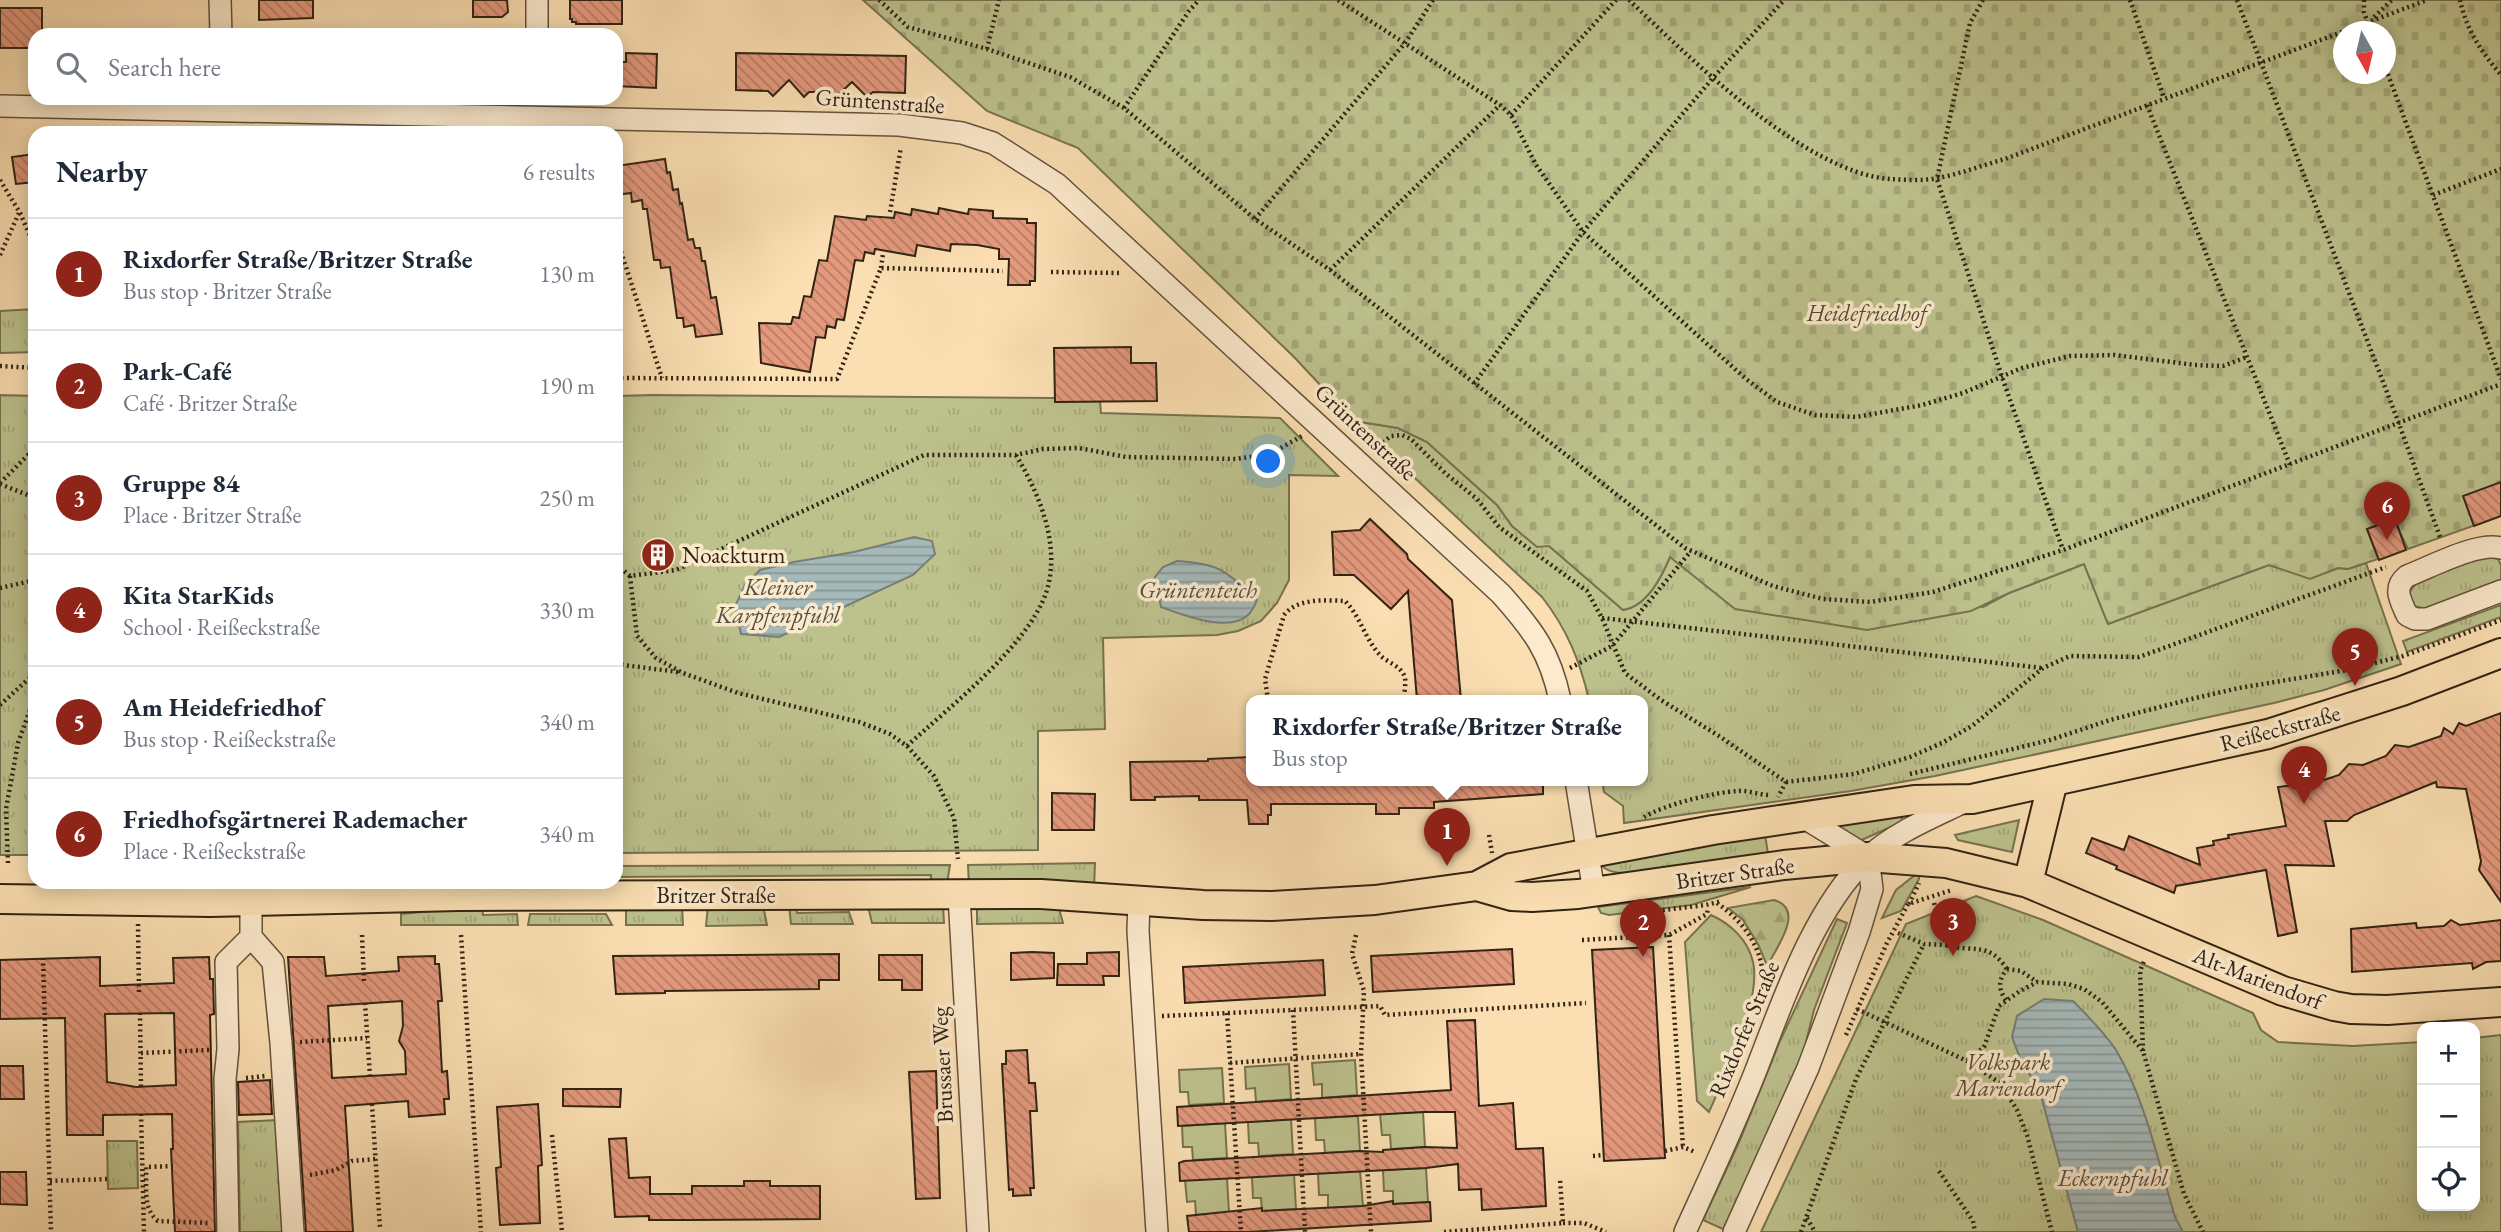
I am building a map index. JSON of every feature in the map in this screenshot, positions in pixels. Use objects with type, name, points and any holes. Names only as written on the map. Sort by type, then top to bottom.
[{"type":"main road","name":"Reißeckstraße","points":[[2053,781],[2269,734],[2402,691],[2501,653]]},
{"type":"main road","name":"Britzer Straße","points":[[0,899],[251,902],[459,896],[1041,894],[1203,905],[1272,906],[1374,901],[1477,886],[1511,868],[1713,830],[1914,800],[1972,799],[2053,781]]},
{"type":"main road","points":[[2028,883],[2053,781]]},
{"type":"main road","name":"Britzer Straße","points":[[1477,886],[1512,896],[1532,897],[1594,892],[1784,865],[1868,857],[1946,863],[2028,883]]},
{"type":"main road","name":"Alt-Mariendorf","points":[[2028,883],[2283,992],[2334,1006],[2351,1009],[2425,1009],[2501,1002]]},
{"type":"street","points":[[220,0],[221,28]]},
{"type":"street","points":[[537,0],[537,28]]},
{"type":"street","name":"Grüntenstraße","points":[[0,106],[111,105]]},
{"type":"street","name":"Grüntenstraße","points":[[301,105],[537,108],[899,125],[952,131],[993,143],[1057,184],[1501,594],[1528,624],[1546,652],[1559,695]]},
{"type":"street","points":[[2501,548],[2492,546],[2476,549],[2407,576],[2399,582],[2397,590],[2407,615],[2416,619],[2427,619],[2501,591]]},
{"type":"street","points":[[1577,786],[1594,892]]},
{"type":"street","name":"Rixdorfer Straße","points":[[1685,1232],[1758,1065],[1774,1019],[1821,921],[1851,876],[1868,857],[1914,827],[1972,799]]},
{"type":"street","name":"Britzer Straße","points":[[1803,817],[1868,857]]},
{"type":"street","points":[[1734,1232],[1808,1068],[1859,932],[1872,889],[1868,857]]},
{"type":"street","name":"Brussaer Weg","points":[[959,895],[978,1232]]},
{"type":"street","points":[[1139,899],[1138,931],[1157,1232]]},
{"type":"street","points":[[251,902],[251,937],[273,962],[284,1075],[293,1232]]},
{"type":"street","points":[[228,1227],[226,962],[251,937]]},
{"type":"path","points":[[879,0],[908,27],[1070,77],[1124,108],[1255,219],[1330,270],[1691,551],[1773,586],[1822,599],[1870,603],[1933,593],[2063,550],[2501,384]]},
{"type":"path","points":[[987,50],[999,0]]},
{"type":"path","points":[[1124,108],[1199,0]]},
{"type":"path","points":[[1338,0],[1500,105],[1511,115],[1535,165],[1583,232],[1746,379],[1777,402],[1815,415],[1856,417],[1922,405],[2022,368],[2070,356],[2115,355],[2223,366],[2247,357]]},
{"type":"path","points":[[1255,219],[1405,43],[1433,0]]},
{"type":"path","points":[[1511,115],[1616,0]]},
{"type":"path","points":[[1629,0],[1712,79],[1806,149],[1852,169],[1887,179],[1937,179],[2005,159],[2333,35]]},
{"type":"path","points":[[1474,384],[1583,232],[1712,79],[1783,0]]},
{"type":"path","points":[[1983,0],[1970,23],[1937,179],[2002,377],[2063,550]]},
{"type":"path","points":[[2130,0],[2164,98]]},
{"type":"path","points":[[2237,0],[2398,421],[2443,547]]},
{"type":"path","points":[[2364,0],[2368,21]]},
{"type":"path","points":[[2369,21],[2392,0]]},
{"type":"path","points":[[2371,21],[2427,0]]},
{"type":"path","points":[[2460,0],[2463,15],[2483,55],[2501,75]]},
{"type":"path","points":[[2391,84],[2501,379]]},
{"type":"path","points":[[1330,270],[1500,105]]},
{"type":"path","points":[[2147,105],[2290,465]]},
{"type":"path","points":[[890,212],[901,147]]},
{"type":"path","points":[[2432,195],[2501,169]]},
{"type":"path","points":[[0,180],[28,231]]},
{"type":"path","points":[[0,255],[20,213]]},
{"type":"path","points":[[623,378],[837,379],[881,268],[883,254]]},
{"type":"path","points":[[623,258],[662,378]]},
{"type":"path","points":[[881,268],[1003,271]]},
{"type":"path","points":[[1051,272],[1121,272]]},
{"type":"path","points":[[0,366],[28,368]]},
{"type":"path","points":[[1374,449],[1391,436],[1402,435],[1411,439],[1444,473],[1477,499],[1499,527],[1587,591],[1602,618],[1625,673],[1661,700],[1786,782],[1854,774],[1910,757],[1942,743],[1972,726],[2043,668],[2070,656],[2139,657],[2396,563]]},
{"type":"path","points":[[630,576],[676,570],[923,455],[1016,455],[1043,449],[1079,448],[1126,457],[1236,459],[1270,454],[1303,436]]},
{"type":"path","points":[[907,746],[1003,656],[1038,613],[1049,585],[1052,563],[1042,509],[1034,483],[1016,455]]},
{"type":"path","points":[[28,457],[0,483],[28,495]]},
{"type":"path","points":[[1555,676],[1612,646],[1691,551]]},
{"type":"path","points":[[623,570],[630,576],[637,636],[656,658],[683,673],[738,693],[859,722],[890,734],[907,746],[934,776],[954,818],[958,859]]},
{"type":"path","points":[[0,588],[28,582]]},
{"type":"path","points":[[1267,695],[1265,679],[1284,615],[1289,608],[1299,603],[1345,601],[1355,611],[1371,643],[1382,657],[1398,667],[1405,677],[1404,695]]},
{"type":"path","points":[[1602,618],[2043,668]]},
{"type":"path","points":[[1908,775],[2027,746],[2187,700],[2239,688],[2347,670],[2403,656],[2501,620]]},
{"type":"path","points":[[623,665],[683,673]]},
{"type":"path","points":[[0,705],[28,679]]},
{"type":"path","points":[[8,863],[6,809],[18,743],[28,715]]},
{"type":"path","points":[[1776,805],[1786,782]]},
{"type":"path","points":[[1637,820],[1657,810],[1726,792],[1741,790],[1754,794],[1781,794]]},
{"type":"path","points":[[1489,835],[1492,857]]},
{"type":"path","points":[[1840,1047],[1887,943],[1917,892],[1921,877]]},
{"type":"path","points":[[1908,904],[1954,889]]},
{"type":"path","points":[[137,902],[139,992]]},
{"type":"path","points":[[1716,902],[1735,916],[1756,947],[1763,966],[1761,1002]]},
{"type":"path","points":[[1934,903],[1946,945]]},
{"type":"path","points":[[1582,940],[1669,935],[1707,914],[1708,908]]},
{"type":"path","points":[[1898,933],[1924,944],[1946,945],[1962,950],[1983,948],[2000,960],[2007,969],[2021,971],[2037,982],[2068,984],[2084,989],[2102,1002],[2143,1051]]},
{"type":"path","points":[[362,935],[364,982]]},
{"type":"path","points":[[461,935],[481,1232]]},
{"type":"path","points":[[1356,935],[1352,957],[1364,991],[1361,1054],[1371,1232]]},
{"type":"path","points":[[1669,935],[1683,1147]]},
{"type":"path","points":[[2152,936],[2140,971],[2143,1051],[2184,1194],[2203,1232]]},
{"type":"path","points":[[1801,1232],[1856,1079],[1924,944]]},
{"type":"path","points":[[43,958],[51,1232]]},
{"type":"path","points":[[2006,1000],[1999,984],[2007,969]]},
{"type":"path","points":[[1966,1061],[1984,1047],[1999,1006],[2037,982]]},
{"type":"path","points":[[365,1003],[370,1076]]},
{"type":"path","points":[[1144,1017],[1380,1006],[1385,1015],[1586,1003]]},
{"type":"path","points":[[1857,1009],[1966,1061],[2000,1083],[2017,1110],[2027,1135],[2052,1232]]},
{"type":"path","points":[[1293,1010],[1305,1232]]},
{"type":"path","points":[[139,1013],[141,1086]]},
{"type":"path","points":[[1227,1013],[1241,1232]]},
{"type":"path","points":[[281,1043],[367,1038]]},
{"type":"path","points":[[141,1053],[228,1049]]},
{"type":"path","points":[[1230,1063],[1361,1054]]},
{"type":"path","points":[[225,1079],[284,1075]]},
{"type":"path","points":[[372,1104],[380,1228]]},
{"type":"path","points":[[141,1114],[147,1201],[152,1217],[158,1221],[228,1227]]},
{"type":"path","points":[[552,1135],[562,1232]]},
{"type":"path","points":[[1665,1151],[1683,1147],[1695,1152]]},
{"type":"path","points":[[1593,1156],[1603,1155]]},
{"type":"path","points":[[290,1178],[329,1172],[352,1161],[376,1159]]},
{"type":"path","points":[[144,1167],[173,1166]]},
{"type":"path","points":[[144,1167],[144,1232]]},
{"type":"path","points":[[1939,1171],[1973,1221],[1975,1232]]},
{"type":"path","points":[[50,1181],[108,1179]]},
{"type":"path","points":[[1560,1179],[1563,1223]]},
{"type":"path","points":[[1807,1218],[1815,1232]]},
{"type":"path","points":[[1444,1232],[1584,1223],[1606,1232]]},
{"type":"path","points":[[1541,1225],[1541,1232]]},
{"type":"green space","name":"Heidefriedhof","points":[[863,0],[2501,0],[2501,516],[2408,549],[2394,519],[2367,529],[2378,559],[2348,569],[2338,568],[2310,579],[2269,565],[2108,624],[2084,564],[1971,611],[1867,630],[1735,609],[1670,557],[1658,582],[1646,597],[1623,610],[1549,546],[1537,547],[1512,526],[1497,505],[1427,442],[1398,428],[1354,421],[1294,357],[1078,148],[987,111]]},
{"type":"green space","points":[[28,309],[28,352],[0,353],[0,311]]},
{"type":"green space","points":[[0,395],[28,396],[28,855],[0,855]]},
{"type":"green space","points":[[623,396],[1055,398],[1055,402],[1100,401],[1101,413],[1280,418],[1338,476],[1289,475],[1289,580],[1277,603],[1261,621],[1238,631],[1217,635],[1103,638],[1105,729],[1038,731],[1038,850],[623,853]]},
{"type":"green space","points":[[1354,421],[1398,428],[1427,442],[1497,505],[1512,526],[1537,546],[1549,546],[1623,610],[1646,597],[1658,582],[1670,557],[1683,565],[1983,607],[2009,593],[2084,564],[2108,624],[2269,565],[2310,578],[2339,568],[2348,569],[2366,563],[2401,664],[2324,690],[2274,703],[1935,776],[1851,791],[1624,823],[1623,806],[1604,792],[1603,786],[1648,786],[1648,695],[1588,695],[1572,646],[1542,597]]},
{"type":"green space","points":[[2486,556],[2498,559],[2501,565],[2501,579],[2497,584],[2431,610],[2414,606],[2409,593],[2417,582]]},
{"type":"green space","points":[[2501,605],[2501,617],[2407,652],[2403,641]]},
{"type":"green space","points":[[1898,814],[1904,821],[1855,843],[1838,827],[1839,824]]},
{"type":"green space","points":[[2019,820],[2012,852],[1958,840],[1955,835]]},
{"type":"green space","points":[[1765,834],[1768,854],[1630,873],[1610,871],[1600,864]]},
{"type":"green space","points":[[1095,863],[1094,888],[969,886],[968,865]]},
{"type":"green space","points":[[950,865],[947,884],[931,884],[931,875],[623,877],[623,866]]},
{"type":"green space","points":[[1915,875],[1919,875],[1919,879],[1901,911],[1882,918],[1896,890]]},
{"type":"green space","points":[[1751,887],[1691,905],[1609,915],[1601,913],[1598,907]]},
{"type":"green space","name":"Volkspark Mariendorf","points":[[1976,896],[2043,920],[2253,1013],[2261,1030],[2278,1042],[2353,1046],[2417,1042],[2417,1211],[2480,1211],[2480,1037],[2501,1035],[2501,1232],[1761,1232],[1906,924]]},
{"type":"green space","points":[[1774,900],[1788,911],[1788,919],[1783,938],[1769,963],[1766,963],[1743,920],[1728,908]]},
{"type":"green space","points":[[977,904],[1058,905],[1063,923],[977,924]]},
{"type":"green space","points":[[763,905],[767,925],[706,926],[708,906]]},
{"type":"green space","points":[[789,905],[796,905],[797,913],[849,912],[853,924],[791,924]]},
{"type":"green space","points":[[943,905],[944,923],[872,923],[868,906]]},
{"type":"green space","points":[[482,906],[483,915],[517,914],[518,925],[401,925],[401,914]]},
{"type":"green space","points":[[626,906],[682,906],[683,925],[626,925]]},
{"type":"green space","points":[[530,914],[606,914],[612,925],[528,925]]},
{"type":"green space","points":[[1711,915],[1732,928],[1743,940],[1751,954],[1754,978],[1752,996],[1740,1038],[1709,1112],[1697,1101],[1685,942]]},
{"type":"green space","points":[[1837,919],[1847,923],[1814,1010],[1799,1070],[1725,1230],[1703,1220],[1740,1140],[1780,1041]]},
{"type":"green space","points":[[1355,1060],[1357,1095],[1322,1098],[1322,1084],[1314,1085],[1312,1063]]},
{"type":"green space","points":[[1289,1064],[1291,1099],[1256,1102],[1255,1088],[1246,1089],[1245,1067]]},
{"type":"green space","points":[[1222,1068],[1224,1103],[1189,1105],[1188,1092],[1180,1092],[1179,1070]]},
{"type":"green space","points":[[1423,1112],[1425,1147],[1391,1149],[1390,1135],[1382,1135],[1380,1114]]},
{"type":"green space","points":[[1358,1116],[1360,1151],[1325,1153],[1324,1140],[1316,1140],[1315,1118]]},
{"type":"green space","points":[[1291,1119],[1293,1154],[1259,1156],[1258,1143],[1249,1143],[1248,1122]]},
{"type":"green space","points":[[277,1120],[283,1232],[240,1232],[238,1122]]},
{"type":"green space","points":[[1225,1123],[1227,1158],[1193,1160],[1192,1147],[1183,1147],[1182,1126]]},
{"type":"green space","points":[[107,1141],[137,1141],[138,1188],[108,1189]]},
{"type":"green space","points":[[1426,1168],[1428,1202],[1393,1204],[1393,1191],[1384,1191],[1383,1170]]},
{"type":"green space","points":[[1360,1171],[1363,1206],[1328,1208],[1328,1195],[1319,1195],[1318,1173]]},
{"type":"green space","points":[[1294,1174],[1296,1209],[1262,1211],[1261,1198],[1253,1198],[1252,1177]]},
{"type":"green space","points":[[1227,1178],[1229,1213],[1196,1215],[1195,1201],[1187,1202],[1185,1180]]},
{"type":"water","name":"Kleiner Karpfenpfuhl","points":[[914,537],[932,541],[935,554],[913,575],[779,637],[741,634],[735,606],[745,585],[760,570]]},
{"type":"water","name":"Grüntenteich","points":[[1177,561],[1204,564],[1222,571],[1257,600],[1252,610],[1240,620],[1218,622],[1193,618],[1161,607],[1155,577],[1163,567]]},
{"type":"water","name":"Eckernpfuhl","points":[[2044,999],[2073,1001],[2116,1050],[2143,1109],[2175,1217],[2183,1232],[2078,1232],[2040,1092],[2020,1058],[2012,1037],[2017,1016]]},
{"type":"building","points":[[259,0],[313,0],[313,18],[259,20]]},
{"type":"building","points":[[473,0],[507,0],[508,12],[502,17],[473,17]]},
{"type":"building","points":[[570,0],[622,0],[622,24],[576,24],[570,19]]},
{"type":"building","points":[[0,8],[42,8],[42,28],[28,28],[28,48],[0,48]]},
{"type":"building","points":[[626,53],[657,54],[656,88],[623,86],[623,62],[626,62]]},
{"type":"building","points":[[736,53],[906,56],[905,93],[873,92],[867,97],[852,82],[836,97],[832,92],[809,92],[804,97],[789,80],[773,96],[768,91],[736,90]]},
{"type":"building","points":[[28,155],[28,183],[16,184],[12,157]]},
{"type":"building","points":[[665,159],[673,190],[678,189],[680,204],[682,203],[688,240],[693,239],[695,248],[700,248],[702,261],[705,261],[711,298],[716,297],[722,334],[696,337],[694,325],[684,327],[683,318],[677,318],[670,267],[661,268],[660,260],[654,260],[647,209],[643,209],[642,200],[632,202],[631,193],[623,194],[623,165]]},
{"type":"building","points":[[939,208],[968,214],[969,209],[993,211],[993,218],[1027,219],[1027,223],[1036,223],[1035,281],[1030,281],[1030,285],[1008,285],[1009,259],[999,259],[999,249],[951,244],[950,251],[917,245],[915,256],[875,249],[874,254],[865,252],[863,261],[855,260],[844,320],[837,319],[835,328],[827,326],[825,338],[816,337],[810,372],[761,363],[759,323],[791,324],[793,317],[799,318],[804,296],[811,297],[819,260],[827,261],[835,216],[866,220],[867,216],[894,218],[895,212],[911,215],[912,209],[938,214]]},
{"type":"building","points":[[1131,347],[1131,363],[1156,363],[1157,401],[1055,402],[1054,348]]},
{"type":"building","points":[[2501,482],[2501,516],[2474,526],[2463,496]]},
{"type":"building","points":[[1370,519],[1452,600],[1461,695],[1417,695],[1408,591],[1391,609],[1354,575],[1334,575],[1332,532],[1360,530]]},
{"type":"building","points":[[2395,519],[2406,550],[2379,560],[2367,529]]},
{"type":"building","points":[[2501,713],[2501,902],[2479,870],[2481,861],[2466,789],[2437,787],[2436,782],[2354,815],[2347,821],[2325,821],[2334,866],[2285,865],[2297,932],[2278,936],[2266,870],[2176,886],[2174,893],[2116,869],[2117,866],[2086,853],[2092,838],[2124,850],[2129,836],[2200,865],[2197,848],[2214,845],[2213,841],[2229,838],[2228,835],[2286,826],[2278,787],[2302,784],[2301,781],[2324,780],[2339,775],[2349,764],[2363,765],[2386,756],[2395,745],[2409,747],[2441,736],[2444,728],[2453,734],[2459,723],[2466,726]]},
{"type":"building","points":[[1246,757],[1246,786],[1543,786],[1543,794],[1434,802],[1434,808],[1399,808],[1399,814],[1376,814],[1376,804],[1271,804],[1268,824],[1249,824],[1247,800],[1199,800],[1199,796],[1131,800],[1130,762]]},
{"type":"building","points":[[1052,793],[1095,794],[1094,830],[1052,830]]},
{"type":"building","points":[[2451,920],[2460,925],[2501,920],[2501,961],[2486,962],[2473,969],[2472,963],[2352,972],[2351,929],[2416,923],[2417,928],[2444,926]]},
{"type":"building","points":[[1653,947],[1665,1158],[1604,1161],[1592,950]]},
{"type":"building","points":[[1512,949],[1514,984],[1373,992],[1371,956]]},
{"type":"building","points":[[1119,952],[1119,976],[1103,976],[1104,985],[1057,985],[1058,964],[1087,964],[1087,953]]},
{"type":"building","points":[[1011,953],[1054,953],[1054,978],[1011,980]]},
{"type":"building","points":[[839,954],[839,980],[819,980],[819,989],[616,994],[613,956]]},
{"type":"building","points":[[879,955],[922,955],[922,990],[902,990],[902,980],[879,980]]},
{"type":"building","points":[[435,956],[435,964],[439,964],[442,1072],[447,1071],[449,1099],[444,1099],[445,1114],[409,1117],[408,1101],[345,1106],[353,1232],[306,1232],[288,957],[324,957],[326,976],[399,971],[398,957]],"holes":[[[402,1001],[403,1026],[399,1041],[405,1051],[406,1074],[332,1078],[328,1006]]]},
{"type":"building","points":[[100,957],[100,986],[174,983],[173,958],[209,957],[214,1014],[210,1015],[215,1232],[175,1232],[172,1114],[103,1115],[103,1135],[67,1135],[65,1018],[0,1019],[0,960]],"holes":[[[174,1013],[176,1085],[136,1087],[107,1082],[105,1014]]]},
{"type":"building","points":[[1323,960],[1325,995],[1185,1003],[1183,967]]},
{"type":"building","points":[[1475,1020],[1479,1106],[1513,1103],[1516,1149],[1543,1148],[1546,1206],[1482,1210],[1481,1189],[1459,1190],[1458,1164],[1180,1181],[1179,1163],[1184,1161],[1383,1152],[1425,1147],[1457,1148],[1455,1112],[1178,1126],[1177,1107],[1451,1090],[1447,1021]]},
{"type":"building","points":[[1027,1050],[1029,1083],[1035,1083],[1037,1111],[1030,1111],[1034,1188],[1030,1188],[1031,1195],[1013,1196],[1013,1189],[1009,1190],[1002,1064],[1006,1064],[1006,1051]]},
{"type":"building","points":[[0,1066],[23,1066],[24,1099],[0,1099]]},
{"type":"building","points":[[936,1071],[940,1198],[916,1199],[909,1072]]},
{"type":"building","points":[[270,1080],[272,1114],[239,1115],[238,1082]]},
{"type":"building","points":[[563,1089],[621,1089],[620,1107],[563,1106]]},
{"type":"building","points":[[538,1104],[542,1165],[538,1166],[540,1223],[500,1225],[496,1168],[501,1167],[497,1107]]},
{"type":"building","points":[[626,1138],[629,1178],[650,1177],[650,1194],[692,1194],[692,1186],[744,1186],[744,1181],[770,1181],[770,1186],[820,1186],[820,1219],[649,1220],[649,1216],[615,1217],[609,1139]]},
{"type":"building","points":[[0,1172],[26,1172],[27,1205],[0,1204]]},
{"type":"building","points":[[1393,1201],[1393,1204],[1430,1202],[1431,1221],[1249,1232],[1189,1232],[1187,1216],[1262,1208],[1262,1211],[1363,1206]]},
{"type":"place","name":"Friedhofsgärtnerei Rademacher","points":[[2387,540]]},
{"type":"place","name":"Noackturm","points":[[658,555]]},
{"type":"place","name":"Am Heidefriedhof","points":[[2355,686]]},
{"type":"place","name":"Kita StarKids","points":[[2304,804]]},
{"type":"place","name":"Rixdorfer Straße/Britzer Straße","points":[[1447,866]]},
{"type":"place","name":"Gruppe 84","points":[[1953,956]]},
{"type":"place","name":"Park-Café","points":[[1643,957]]}]
